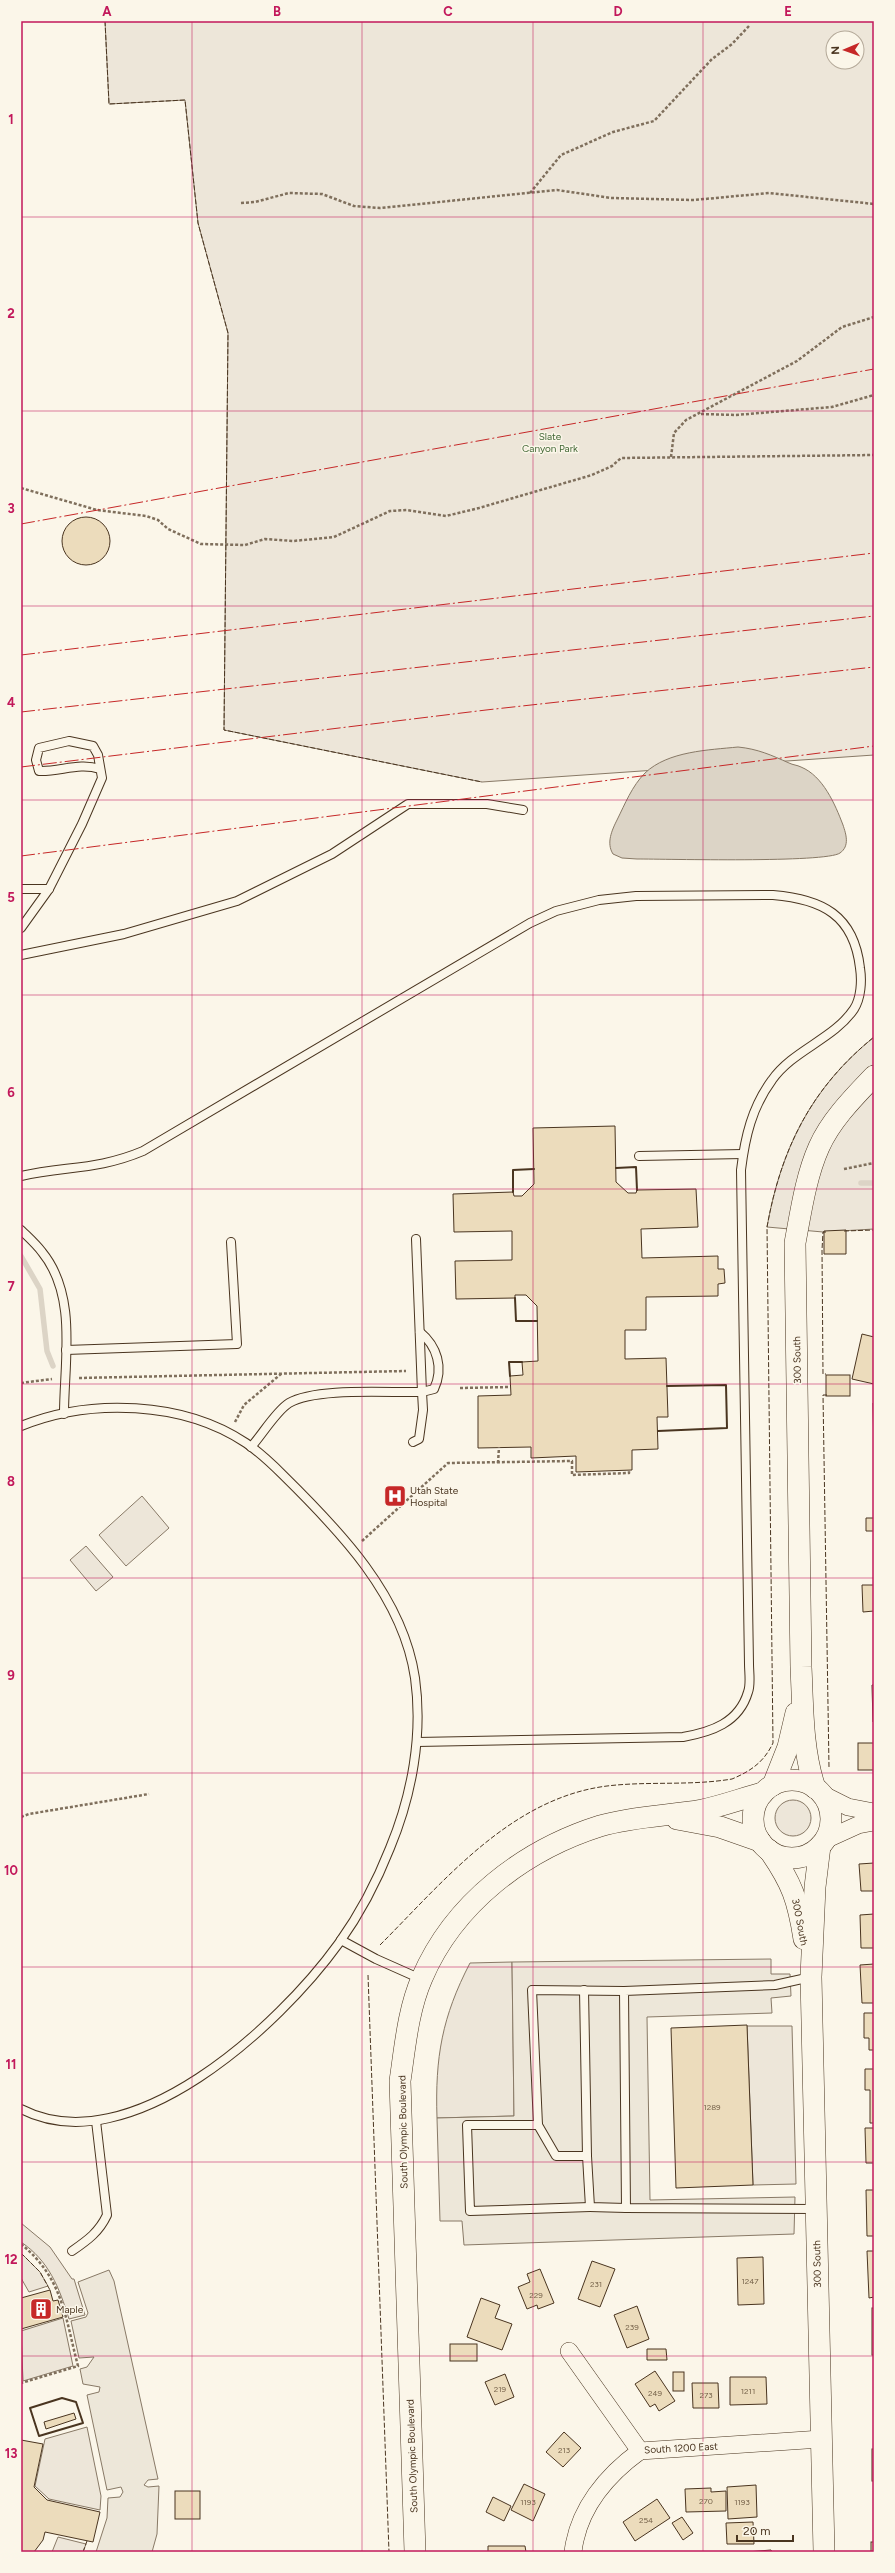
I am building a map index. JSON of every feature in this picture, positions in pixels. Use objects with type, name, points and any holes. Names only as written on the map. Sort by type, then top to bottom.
[{"type":"street","name":"300 South","points":[[819,1791],[810,1772],[804,1732],[800,1667],[795,1243],[803,1201],[819,1146],[848,1104],[874,1076]]},
{"type":"street","name":"300 South","points":[[768,1789],[782,1766],[795,1725],[800,1667]]},
{"type":"street","points":[[874,1812],[848,1807],[798,1780],[785,1780],[768,1789],[756,1804],[753,1816],[754,1829],[764,1845],[780,1856],[793,1858],[805,1856],[822,1843],[858,1825],[874,1822]]},
{"type":"street","name":"South Olympic Boulevard","points":[[415,2552],[400,2081],[409,2024],[421,1979],[438,1945],[473,1902],[510,1869],[555,1843],[600,1826],[645,1817],[703,1810],[768,1789]]},
{"type":"street","points":[[819,1791],[831,1815],[830,1828],[822,1843]]},
{"type":"street","name":"South Olympic Boulevard","points":[[645,1817],[681,1820],[720,1827],[764,1845]]},
{"type":"street","name":"300 South","points":[[822,1843],[815,1887],[811,1977],[824,2552]]},
{"type":"street","name":"300 South","points":[[764,1845],[792,1886],[798,1904],[811,1977]]},
{"type":"street","name":"South 1200 East","points":[[569,2351],[640,2451],[821,2439]]},
{"type":"street","points":[[573,2552],[586,2512],[595,2496],[621,2464],[640,2451]]},
{"type":"lane","points":[[21,928],[49,890],[88,811],[102,778],[98,755],[93,746],[81,742],[69,741],[39,748],[36,760],[39,771],[53,772],[80,765],[100,769]]},
{"type":"lane","points":[[21,954],[124,934],[237,901],[332,854],[408,804],[486,804],[524,810]]},
{"type":"lane","points":[[21,889],[49,890]]},
{"type":"lane","points":[[21,1176],[118,1162],[143,1151],[530,923],[556,911],[599,900],[636,896],[773,895],[795,897],[816,903],[843,923],[853,935],[858,953],[860,992],[854,1009],[824,1038],[787,1061],[772,1079],[749,1123],[743,1154],[741,1170],[750,1664],[749,1691],[741,1709],[723,1726],[705,1733],[682,1737],[417,1742]]},
{"type":"lane","points":[[639,1156],[743,1154]]},
{"type":"lane","points":[[21,1230],[43,1253],[59,1281],[65,1310],[66,1350],[64,1414]]},
{"type":"lane","points":[[413,1442],[420,1439],[422,1392],[416,1239]]},
{"type":"lane","points":[[66,1350],[237,1344],[231,1242]]},
{"type":"lane","points":[[251,1447],[288,1404],[301,1397],[319,1394],[422,1392],[434,1389],[438,1380],[436,1350],[420,1332]]},
{"type":"lane","points":[[21,1426],[83,1409],[116,1407],[175,1414],[210,1426],[251,1447],[318,1509],[353,1549],[392,1608],[406,1642],[415,1676],[417,1742],[406,1802],[390,1847],[366,1899],[341,1940],[303,1988],[276,2015],[212,2067],[183,2087],[148,2105],[96,2121],[54,2121],[21,2109]]},
{"type":"lane","points":[[341,1940],[376,1959],[421,1979]]},
{"type":"lane","points":[[587,2156],[556,2156],[538,2125],[532,1990],[624,1991],[776,1985],[811,1977]]},
{"type":"lane","points":[[584,1990],[587,2156],[590,2207]]},
{"type":"lane","points":[[624,1991],[626,2208]]},
{"type":"lane","points":[[72,2251],[91,2239],[101,2228],[107,2215],[96,2121]]},
{"type":"lane","points":[[538,2125],[467,2126],[470,2211],[590,2207],[816,2209]]},
{"type":"path","points":[[530,193],[561,155],[614,132],[654,121],[712,59],[732,44],[749,26]]},
{"type":"path","points":[[241,203],[255,202],[288,193],[322,194],[354,206],[380,208],[557,190],[611,198],[694,200],[768,193],[874,204]]},
{"type":"path","points":[[670,457],[674,434],[686,420],[700,414],[797,361],[842,327],[874,317]]},
{"type":"path","points":[[700,414],[736,416],[832,407],[874,395]]},
{"type":"path","points":[[21,488],[97,510],[146,516],[158,520],[168,529],[201,544],[245,545],[264,539],[293,541],[334,537],[390,511],[407,510],[446,516],[592,475],[612,466],[621,458],[874,455]]},
{"type":"path","points":[[844,1169],[874,1163]]},
{"type":"path","points":[[72,1378],[406,1371]]},
{"type":"path","points":[[235,1422],[244,1405],[281,1374]]},
{"type":"path","points":[[21,1383],[55,1379]]},
{"type":"path","points":[[460,1388],[510,1387]]},
{"type":"path","points":[[498,1447],[498,1463]]},
{"type":"path","points":[[353,1549],[448,1463],[572,1461],[572,1475],[629,1473],[629,1470]]},
{"type":"path","points":[[21,1817],[29,1814],[149,1794]]},
{"type":"path","points":[[21,2244],[36,2256],[56,2284],[78,2366],[21,2383]]},
{"type":"green space","name":"Slate Canyon Park","points":[[105,21],[874,21],[874,755],[482,782],[224,730],[228,333],[198,223],[185,100],[109,104]]},
{"type":"green space","points":[[874,1037],[874,1229],[823,1232],[767,1227],[781,1172],[790,1146],[802,1122],[816,1099],[833,1077]]},
{"type":"green space","points":[[142,1496],[169,1528],[126,1566],[99,1535]]},
{"type":"green space","points":[[86,1546],[113,1577],[96,1591],[70,1560]]},
{"type":"green space","points":[[793,1800],[803,1803],[808,1808],[811,1818],[808,1828],[803,1833],[793,1836],[783,1833],[778,1828],[775,1818],[778,1808],[783,1803]]},
{"type":"green space","points":[[512,1962],[514,2116],[437,2118],[437,2076],[442,2038],[460,1983],[470,1963]]},
{"type":"green space","points":[[747,2026],[792,2026],[796,2184],[753,2185]]},
{"type":"green space","points":[[21,2223],[50,2247],[72,2279],[74,2279],[85,2315],[69,2319],[57,2286],[46,2266],[31,2249],[21,2242]]},
{"type":"green space","points":[[21,2253],[40,2272],[48,2286],[29,2292],[21,2278]]},
{"type":"green space","points":[[63,2318],[73,2366],[23,2381],[21,2331]]},
{"type":"green space","points":[[87,2427],[101,2496],[100,2510],[49,2499],[35,2486],[45,2439]]},
{"type":"green space","points":[[58,2537],[86,2544],[83,2552],[52,2552]]},
{"type":"shaded area","points":[[738,747],[752,749],[770,755],[801,767],[816,777],[832,800],[843,825],[846,843],[845,847],[840,853],[828,856],[806,858],[710,860],[637,859],[622,858],[613,854],[610,845],[610,837],[613,828],[633,789],[645,773],[665,760],[677,756],[702,751]]},
{"type":"shaded area","points":[[771,1959],[771,1974],[790,1974],[791,1996],[771,1998],[772,2013],[647,2017],[650,2200],[795,2197],[794,2234],[464,2245],[462,2221],[440,2221],[437,2118],[514,2116],[512,1962]]},
{"type":"shaded area","points":[[109,2270],[114,2281],[158,2479],[148,2480],[144,2485],[148,2487],[159,2486],[157,2534],[152,2552],[96,2552],[107,2518],[108,2498],[120,2497],[123,2492],[121,2487],[107,2490],[87,2395],[99,2392],[100,2387],[83,2384],[80,2369],[87,2367],[94,2357],[79,2358],[71,2321],[86,2317],[88,2313],[78,2282]]},
{"type":"building","points":[[86,517],[95,519],[103,524],[108,532],[110,541],[108,550],[103,558],[95,563],[86,565],[77,563],[69,558],[64,550],[62,541],[64,532],[69,524],[77,519]]},
{"type":"building","points":[[615,1126],[616,1182],[628,1193],[636,1193],[637,1190],[696,1189],[698,1227],[641,1229],[642,1258],[718,1256],[718,1269],[724,1269],[725,1283],[718,1284],[718,1296],[646,1297],[646,1330],[625,1330],[625,1359],[666,1358],[668,1417],[657,1417],[658,1449],[632,1450],[632,1470],[576,1472],[576,1456],[531,1458],[531,1447],[478,1448],[478,1396],[511,1395],[510,1376],[523,1375],[522,1362],[538,1361],[537,1306],[526,1295],[515,1295],[515,1298],[456,1299],[455,1261],[512,1260],[512,1231],[454,1232],[453,1194],[513,1192],[514,1196],[522,1196],[534,1184],[533,1128]]},
{"type":"building","points":[[846,1230],[846,1254],[824,1254],[824,1231]]},
{"type":"building","points":[[862,1334],[874,1337],[874,1384],[852,1379]]},
{"type":"building","points":[[826,1375],[850,1375],[850,1396],[826,1396]]},
{"type":"building","points":[[873,1403],[874,1403],[874,1451]]},
{"type":"building","points":[[866,1518],[874,1518],[874,1531],[866,1531]]},
{"type":"building","points":[[862,1585],[874,1585],[874,1611],[863,1612]]},
{"type":"building","points":[[872,1685],[874,1685],[874,1722],[873,1722]]},
{"type":"building","points":[[858,1743],[874,1743],[874,1770],[858,1770]]},
{"type":"building","points":[[874,1863],[874,1891],[861,1891],[859,1864]]},
{"type":"building","points":[[874,1914],[874,1948],[861,1948],[860,1915]]},
{"type":"building","points":[[874,1964],[874,2003],[862,2003],[860,1965]]},
{"type":"building","points":[[864,2013],[874,2013],[874,2050],[869,2050],[869,2038],[864,2038]]},
{"type":"building","points":[[747,2025],[753,2185],[676,2188],[671,2028]]},
{"type":"building","points":[[865,2069],[874,2069],[874,2123],[870,2123],[870,2090],[865,2090]]},
{"type":"building","points":[[865,2128],[874,2128],[874,2163],[866,2163]]},
{"type":"building","points":[[866,2190],[874,2190],[874,2236],[867,2236]]},
{"type":"building","points":[[867,2251],[874,2251],[874,2297],[869,2298]]},
{"type":"building","points":[[763,2257],[764,2304],[738,2305],[737,2258]]},
{"type":"building","points":[[592,2261],[615,2269],[600,2307],[578,2299]]},
{"type":"building","points":[[540,2269],[554,2303],[538,2309],[537,2305],[527,2309],[518,2287],[530,2282],[527,2274]]},
{"type":"building","name":"Maple","points":[[50,2290],[53,2301],[58,2300],[63,2317],[21,2329],[21,2298]]},
{"type":"building","points":[[481,2298],[500,2305],[495,2318],[512,2324],[502,2350],[467,2337]]},
{"type":"building","points":[[637,2306],[649,2339],[627,2348],[614,2315]]},
{"type":"building","points":[[872,2308],[874,2308],[874,2355],[872,2355]]},
{"type":"building","points":[[450,2344],[477,2344],[477,2361],[450,2361]]},
{"type":"building","points":[[647,2349],[666,2349],[667,2360],[647,2360]]},
{"type":"building","points":[[655,2371],[675,2401],[659,2411],[655,2404],[650,2407],[635,2384]]},
{"type":"building","points":[[673,2372],[684,2372],[684,2391],[673,2391]]},
{"type":"building","points":[[505,2374],[514,2397],[495,2405],[485,2382]]},
{"type":"building","points":[[730,2377],[766,2377],[767,2404],[730,2405]]},
{"type":"building","points":[[692,2383],[718,2383],[719,2408],[693,2408]]},
{"type":"building","points":[[74,2413],[76,2419],[46,2429],[44,2422]]},
{"type":"building","points":[[564,2432],[581,2448],[563,2467],[546,2452]]},
{"type":"building","points":[[21,2440],[43,2444],[34,2487],[47,2500],[100,2512],[93,2542],[45,2532],[43,2540],[34,2552],[21,2552]]},
{"type":"building","points":[[872,2449],[874,2449],[874,2481],[872,2481]]},
{"type":"building","points":[[524,2484],[545,2494],[533,2521],[511,2510]]},
{"type":"building","points":[[756,2485],[757,2517],[728,2519],[727,2487]]},
{"type":"building","points":[[711,2488],[711,2492],[726,2491],[726,2511],[686,2512],[685,2489]]},
{"type":"building","points":[[175,2491],[200,2491],[200,2519],[175,2519]]},
{"type":"building","points":[[493,2497],[511,2506],[504,2521],[486,2512]]},
{"type":"building","points":[[657,2499],[670,2518],[635,2541],[623,2522]]},
{"type":"building","points":[[682,2517],[693,2533],[683,2540],[672,2523]]},
{"type":"building","points":[[753,2522],[754,2544],[727,2544],[726,2523]]},
{"type":"building","points":[[871,2542],[874,2542],[874,2552],[871,2552]]},
{"type":"building","points":[[488,2546],[525,2546],[526,2552],[488,2552]]},
{"type":"building","points":[[771,2550],[772,2552],[747,2552]]},
{"type":"waterway","points":[[861,1183],[874,1183]]},
{"type":"waterway","points":[[21,1256],[40,1289],[47,1351],[53,1366]]},
{"type":"fence","points":[[105,21],[109,104],[185,100],[198,223],[228,333],[224,730],[482,782]]},
{"type":"fence","points":[[380,1945],[429,1895],[482,1846],[510,1825],[540,1807],[572,1794],[607,1786],[701,1782],[732,1779],[745,1773],[761,1761],[773,1743],[767,1227],[781,1172],[790,1146],[802,1122],[816,1099],[833,1077],[874,1037]]},
{"type":"fence","points":[[844,1231],[874,1230]]},
{"type":"fence","points":[[826,1232],[823,1232],[822,1250],[823,1374],[826,1374]]},
{"type":"fence","points":[[827,1395],[823,1395],[829,1767]]},
{"type":"fence","points":[[368,1975],[389,2552]]},
{"type":"fence","points":[[21,2253],[40,2272],[50,2290]]},
{"type":"fence","points":[[83,2552],[87,2541]]},
{"type":"wall","points":[[616,1168],[636,1167],[637,1190]]},
{"type":"wall","points":[[513,1192],[513,1170],[534,1169]]},
{"type":"wall","points":[[515,1298],[516,1321],[537,1321]]},
{"type":"wall","points":[[510,1376],[509,1362],[522,1362]]},
{"type":"wall","points":[[658,1431],[727,1428],[726,1385],[667,1386]]},
{"type":"wall","points":[[62,2398],[76,2402],[83,2423],[39,2436],[30,2408],[62,2398]]},
{"type":"power","points":[[21,524],[874,369]]},
{"type":"power","points":[[21,655],[874,553]]},
{"type":"power","points":[[21,712],[874,616]]},
{"type":"power","points":[[21,767],[486,710],[874,667]]},
{"type":"power","points":[[21,856],[874,746]]},
{"type":"place","name":"Utah State Hospital","points":[[395,1496]]},
{"type":"place","name":"Maple","points":[[41,2309]]}]
